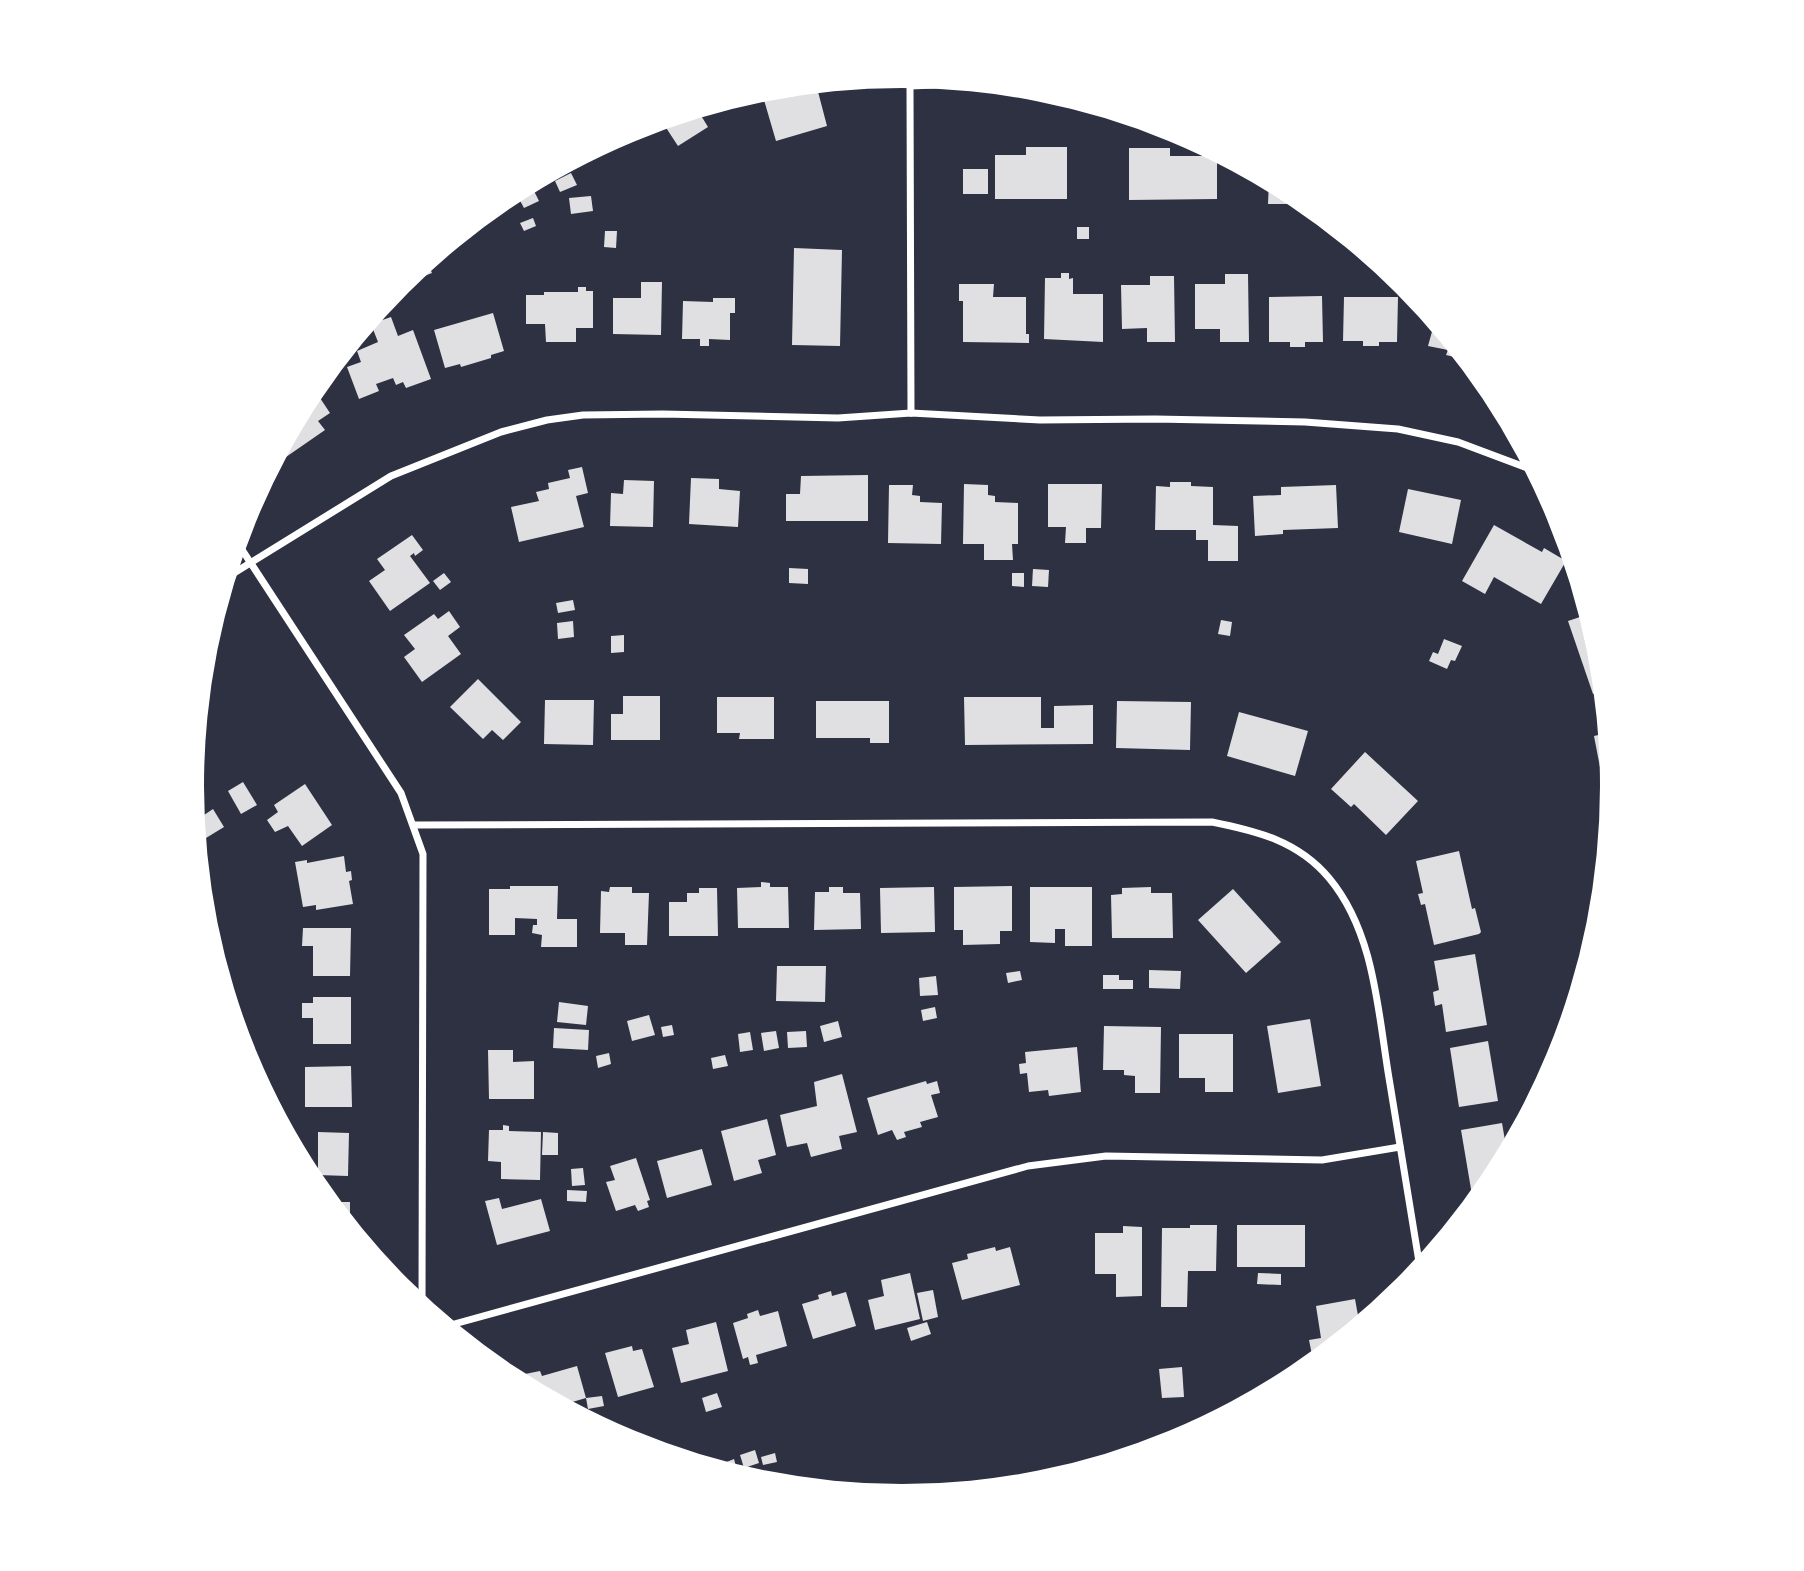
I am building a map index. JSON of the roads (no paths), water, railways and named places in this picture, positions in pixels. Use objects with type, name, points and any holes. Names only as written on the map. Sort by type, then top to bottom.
[{"type":"street","points":[[910,88],[911,413]]},
{"type":"street","points":[[238,570],[391,476],[501,432],[547,420],[583,415],[838,418],[911,413],[1040,420],[1156,418],[1305,422],[1398,429],[1458,442],[1522,466]]},
{"type":"street","points":[[244,552],[401,793],[424,854],[422,1292]]},
{"type":"street","points":[[415,825],[1212,822],[1259,832],[1298,850],[1329,878],[1358,926],[1373,979],[1418,1256]]},
{"type":"street","points":[[458,1323],[1028,1166],[1106,1156],[1322,1160],[1400,1147]]}]
